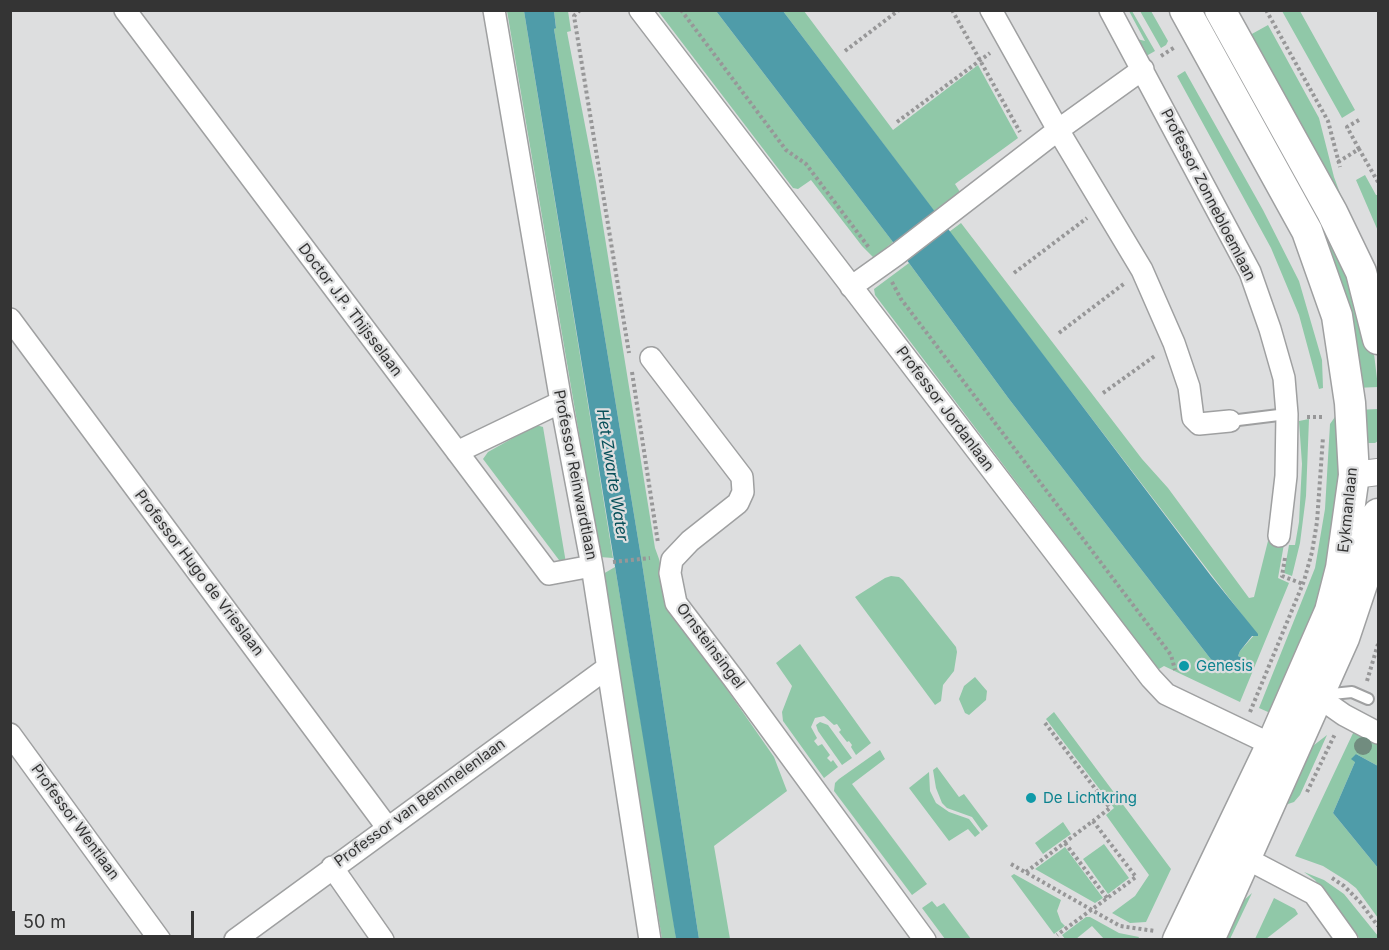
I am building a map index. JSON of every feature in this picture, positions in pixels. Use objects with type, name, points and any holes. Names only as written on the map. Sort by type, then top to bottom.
[{"type":"main road","name":"Eykmanlaan","points":[[1185,10],[1307,231],[1337,316],[1350,403],[1366,474],[1309,690]]},
{"type":"main road","points":[[1220,10],[1332,212],[1361,272],[1378,339]]},
{"type":"main road","name":"Eykmanlaan","points":[[1209,939],[1234,852],[1309,690],[1344,638],[1366,572],[1378,514]]},
{"type":"main road","name":"Eykmanlaan","points":[[1167,935],[1234,852]]},
{"type":"street","name":"Doctor J.P. Thijsselaan","points":[[125,10],[549,574],[602,564]]},
{"type":"street","name":"Professor Reinwardtlaan","points":[[494,10],[561,402],[602,564],[607,668],[650,939]]},
{"type":"street","name":"Professor Jordanlaan","points":[[640,10],[1151,678],[1166,694],[1282,749]]},
{"type":"street","points":[[991,10],[1058,130],[1142,270],[1174,343],[1189,387],[1193,418],[1199,424],[1230,421]]},
{"type":"street","name":"Professor Zonnebloemlaan","points":[[1110,10],[1250,272],[1270,329],[1284,378],[1287,414],[1286,476],[1279,536]]},
{"type":"street","points":[[851,286],[1143,69]]},
{"type":"street","name":"Professor Hugo de Vrieslaan","points":[[10,319],[387,827]]},
{"type":"street","name":"Ornsteinsingel","points":[[651,358],[742,477],[743,492],[738,503],[690,541],[672,560],[670,573],[676,603],[925,939]]},
{"type":"street","points":[[457,452],[561,402]]},
{"type":"street","name":"Professor van Bemmelenlaan","points":[[235,939],[607,668]]},
{"type":"street","points":[[1309,690],[1344,715],[1378,733]]},
{"type":"street","name":"Professor Wentlaan","points":[[10,734],[160,939]]},
{"type":"street","points":[[1234,852],[1314,894],[1347,939]]},
{"type":"street","points":[[332,867],[383,939]]},
{"type":"lane","points":[[1230,421],[1287,414]]},
{"type":"lane","points":[[1309,690],[1352,692],[1368,699]]},
{"type":"path","points":[[580,10],[574,16],[628,343],[658,547]]},
{"type":"path","points":[[681,10],[786,150],[806,164],[889,260],[902,299],[1171,655],[1182,701]]},
{"type":"path","points":[[845,51],[899,10]]},
{"type":"path","points":[[952,10],[1031,151]]},
{"type":"path","points":[[1266,10],[1328,122],[1341,171]]},
{"type":"path","points":[[897,122],[979,60],[1009,42]]},
{"type":"path","points":[[1359,120],[1347,127],[1378,182]]},
{"type":"path","points":[[1338,162],[1359,150]]},
{"type":"path","points":[[1014,273],[1104,205]]},
{"type":"path","points":[[1059,333],[1142,270]]},
{"type":"path","points":[[1103,393],[1174,343]]},
{"type":"path","points":[[1279,536],[1287,544],[1282,576],[1303,584]]},
{"type":"path","points":[[602,564],[643,557]]},
{"type":"path","points":[[1026,872],[1110,808],[1045,723]]},
{"type":"path","points":[[1057,936],[1136,877],[1093,822]]},
{"type":"path","points":[[1065,843],[1107,898]]},
{"type":"path","points":[[1011,864],[1120,926],[1167,935]]},
{"type":"green space","points":[[507,11],[524,11],[613,558],[600,557]]},
{"type":"green space","points":[[554,11],[568,11],[571,31],[567,32],[596,182],[655,548],[669,606],[774,757],[787,791],[714,846],[730,939],[699,939],[642,563],[554,29],[556,27]]},
{"type":"green space","points":[[658,11],[716,11],[893,242],[874,258],[811,180],[798,189],[793,188]]},
{"type":"green space","points":[[783,11],[804,11],[893,130],[978,65],[1018,138],[955,184],[960,192],[934,211]]},
{"type":"green space","points":[[1129,11],[1132,11],[1155,51],[1141,59],[1129,37],[1145,41]]},
{"type":"green space","points":[[1140,11],[1151,11],[1168,41],[1166,45],[1161,48]]},
{"type":"green space","points":[[1282,11],[1300,11],[1355,110],[1342,118]]},
{"type":"green space","points":[[1268,25],[1319,118],[1334,177],[1344,204],[1241,40]]},
{"type":"green space","points":[[1231,46],[1314,194],[1372,337],[1378,387],[1355,388],[1349,353],[1215,54]]},
{"type":"green space","points":[[1185,71],[1263,210],[1299,281],[1322,360],[1323,388],[1319,389],[1299,315],[1271,248],[1177,76]]},
{"type":"green space","points":[[1365,175],[1378,195],[1378,231],[1356,180]]},
{"type":"green space","points":[[961,223],[1142,459],[1168,488],[1249,598],[1254,597],[1268,541],[1284,544],[1278,578],[1289,583],[1240,702],[1164,666],[1159,669],[1153,663],[875,295],[874,289],[909,263],[1009,399],[1220,671],[1224,671],[1234,660],[1238,663],[1242,658],[1238,656],[1240,651],[1256,633],[949,232]]},
{"type":"green space","points":[[1378,409],[1378,441],[1363,443],[1357,410]]},
{"type":"green space","points":[[1345,411],[1336,557],[1277,716],[1259,708],[1315,568],[1325,509],[1330,424],[1337,414]]},
{"type":"green space","points":[[1309,419],[1306,496],[1300,543],[1292,576],[1284,573],[1289,545],[1295,545],[1299,522],[1302,464],[1299,421]]},
{"type":"green space","points":[[536,425],[543,427],[566,563],[562,564],[483,459],[488,452]]},
{"type":"green space","points":[[615,567],[676,939],[662,939],[603,574]]},
{"type":"green space","points":[[891,576],[903,580],[956,647],[954,671],[943,685],[941,701],[935,705],[855,597]]},
{"type":"green space","points":[[800,644],[871,743],[856,755],[852,745],[839,732],[841,730],[837,724],[834,725],[824,716],[815,718],[811,727],[817,738],[814,741],[818,746],[822,744],[830,755],[827,758],[831,762],[833,760],[838,767],[824,778],[783,721],[782,712],[792,686],[776,663]]},
{"type":"green space","points":[[975,677],[987,691],[986,700],[969,715],[965,713],[959,699],[964,686]]},
{"type":"green space","points":[[1054,712],[1171,869],[1146,922],[1130,923],[1112,913],[1135,896],[1149,875],[1106,815],[1114,808],[1046,719]]},
{"type":"green space","points":[[820,722],[828,725],[852,758],[842,765],[818,731],[816,725]]},
{"type":"green space","points":[[1354,731],[1378,741],[1378,766],[1356,754],[1355,762],[1333,813],[1378,868],[1378,918],[1356,888],[1347,881],[1323,866],[1295,856]]},
{"type":"green space","points":[[1327,735],[1300,795],[1294,802],[1285,805],[1305,752]]},
{"type":"green space","points":[[880,750],[885,759],[852,784],[927,884],[912,895],[834,791],[835,783],[839,779]]},
{"type":"green space","points":[[937,767],[959,797],[964,794],[988,826],[982,831],[972,817],[947,808],[942,803],[936,788],[933,770]]},
{"type":"green space","points":[[929,772],[930,791],[936,803],[949,812],[969,819],[980,833],[975,837],[968,829],[949,841],[909,788]]},
{"type":"green space","points":[[1063,822],[1071,834],[1043,854],[1035,843]]},
{"type":"green space","points":[[1104,844],[1129,878],[1108,894],[1083,859]]},
{"type":"green space","points":[[1065,847],[1103,898],[1095,903],[1035,869]]},
{"type":"green space","points":[[1304,872],[1324,880],[1344,894],[1378,936],[1378,939],[1360,939],[1315,880]]},
{"type":"green space","points":[[1014,874],[1061,900],[1057,911],[1065,926],[1054,934],[1011,876]]},
{"type":"green space","points":[[1252,893],[1230,939],[1216,940],[1233,910]]},
{"type":"green space","points":[[1274,898],[1295,909],[1298,914],[1266,939],[1255,939]]},
{"type":"green space","points":[[932,901],[937,907],[944,903],[971,939],[945,939],[922,908]]},
{"type":"green space","points":[[1086,917],[1119,933],[1139,937],[1138,939],[1104,939],[1092,926],[1076,939],[1065,939],[1062,935]]},
{"type":"water","name":"Het Zwarte Water","points":[[524,11],[554,11],[556,28],[554,29],[642,563],[699,939],[676,939]]},
{"type":"water","points":[[716,11],[783,11],[1211,576],[1258,634],[1258,636],[1252,636],[1240,651],[1238,656],[1242,658],[1238,664],[1234,661],[1224,671],[1220,671],[1009,399],[909,263]]},
{"type":"water","points":[[1356,754],[1378,766],[1378,868],[1333,813],[1355,762],[1351,759]]},
{"type":"place","name":"Genesis","points":[[1184,666]]},
{"type":"place","name":"De Lichtkring","points":[[1031,798]]}]
